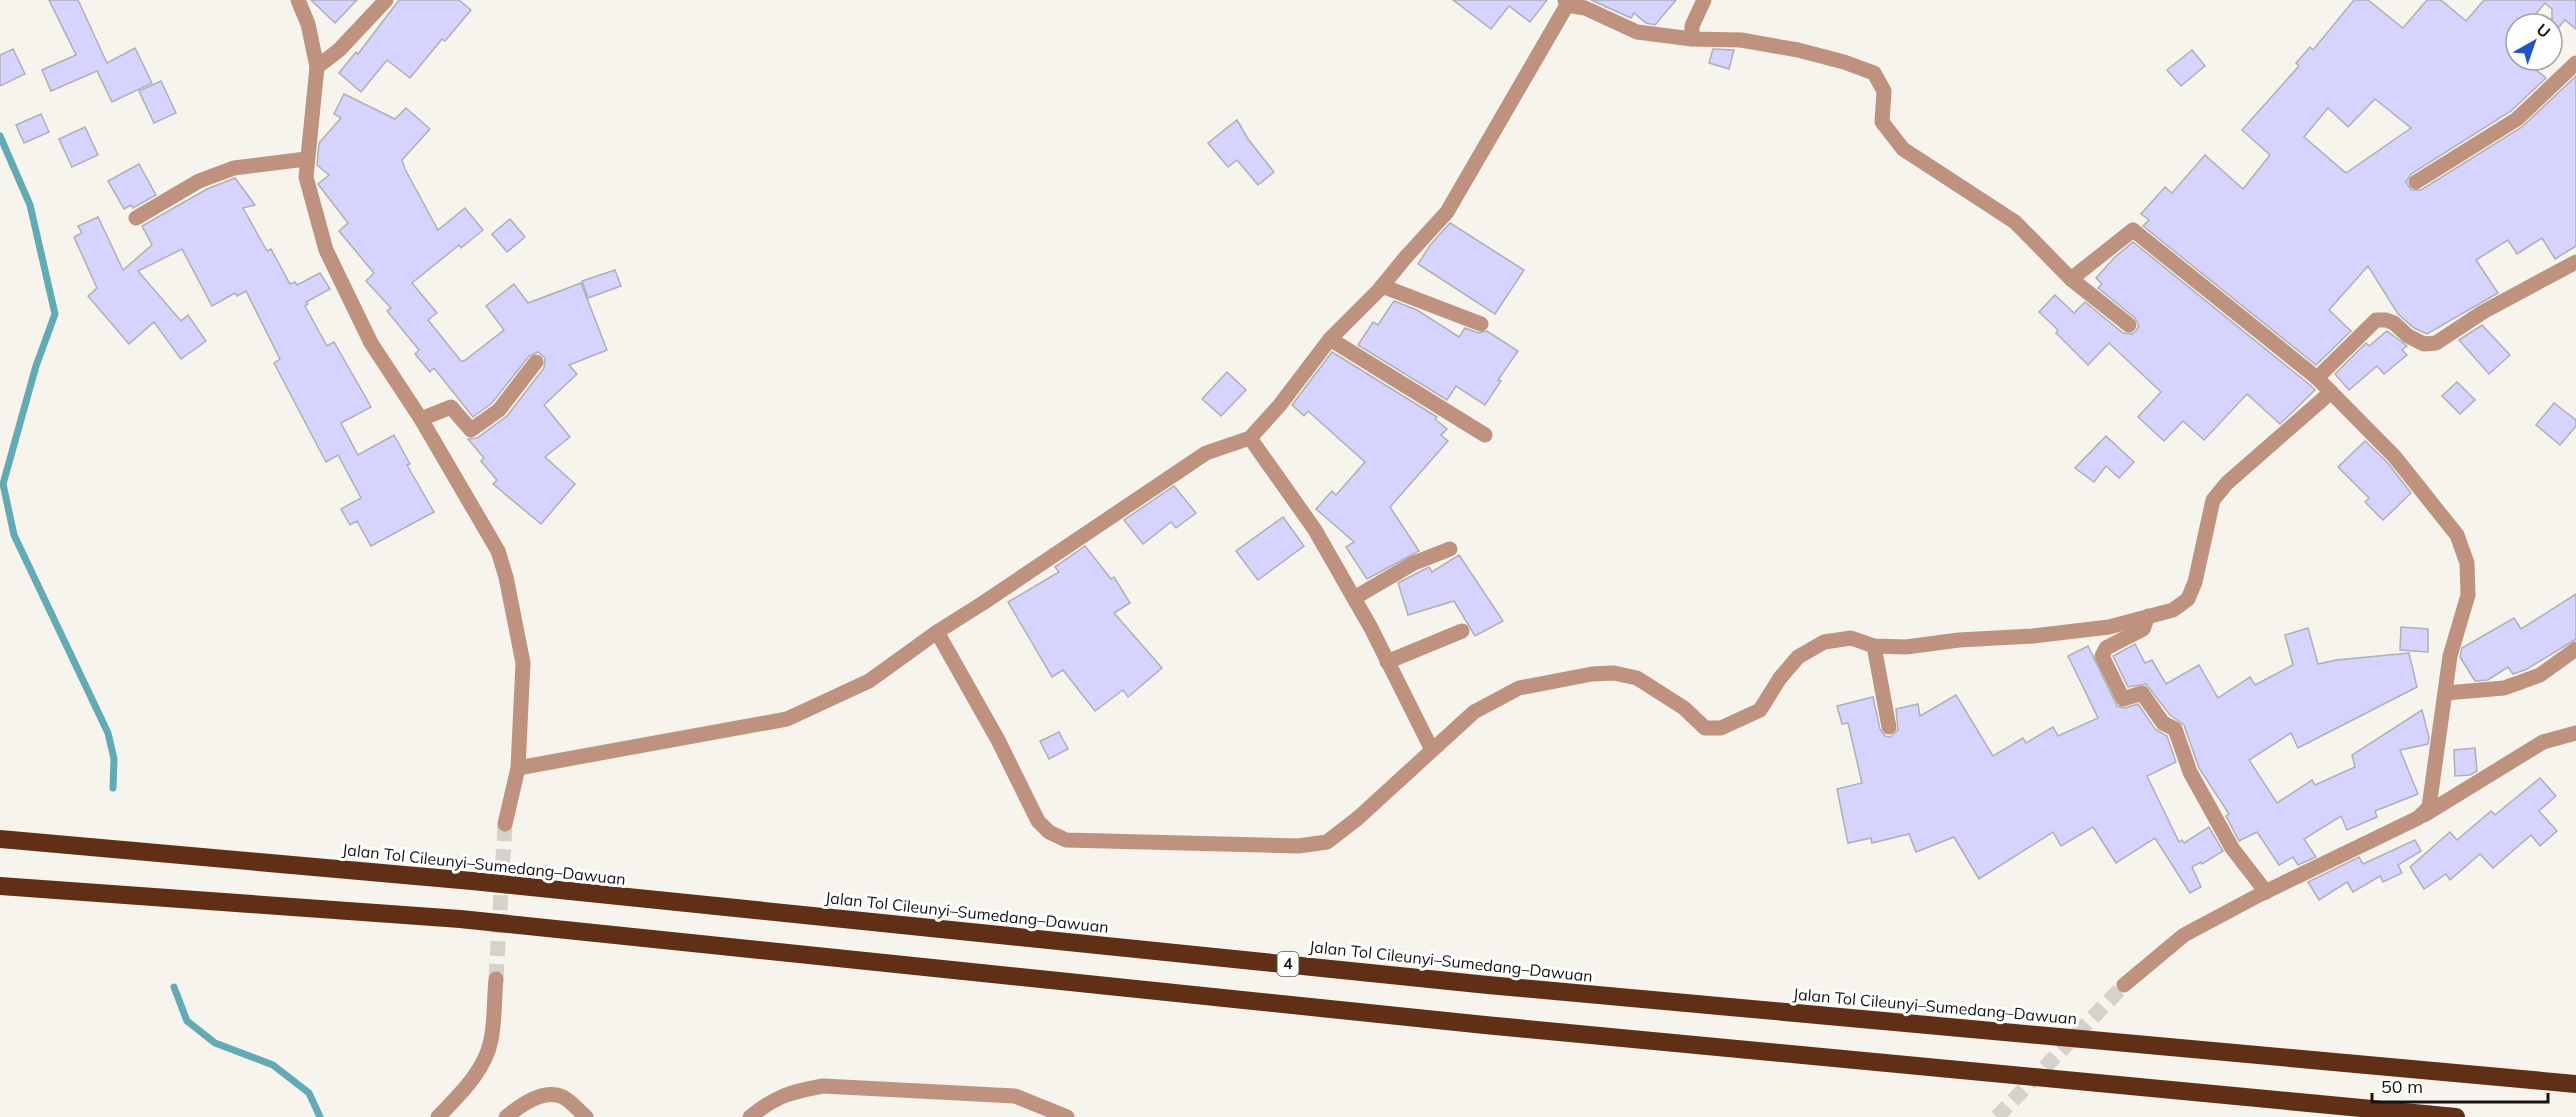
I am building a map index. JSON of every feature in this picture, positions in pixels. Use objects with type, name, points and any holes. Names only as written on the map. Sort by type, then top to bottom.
[{"type":"highway","name":"Jalan Tol Cileunyi–Sumedang–Dawuan","points":[[0,838],[460,880],[1488,985],[2576,1084]]},
{"type":"highway","points":[[0,886],[460,919],[1485,1025],[2456,1117]]},
{"type":"street","points":[[298,0],[308,24],[317,67],[306,177],[326,250],[371,343],[421,419],[498,551],[506,577],[523,663],[518,768],[505,824]]},
{"type":"street","points":[[317,67],[339,50],[386,0]]},
{"type":"street","points":[[1692,39],[1692,26],[1704,0]]},
{"type":"street","points":[[518,768],[787,719],[869,681],[937,632],[1206,453],[1250,438],[1279,406],[1330,339],[1382,286],[1448,212],[1566,2],[1585,8],[1637,32],[1692,39],[1732,39],[1764,44],[1844,62],[1874,73],[1884,91],[1882,122],[1903,149],[2015,222],[2071,279],[2129,325]]},
{"type":"street","points":[[2416,182],[2517,119],[2576,63]]},
{"type":"street","points":[[136,218],[199,181],[234,168],[306,159]]},
{"type":"street","points":[[2071,279],[2133,230],[2317,378],[2394,456],[2457,535],[2467,563],[2468,595],[2450,656],[2446,693],[2436,744],[2432,794],[2428,807],[2418,818]]},
{"type":"street","points":[[2317,378],[2376,320],[2394,323],[2408,336],[2424,344],[2436,343],[2483,312],[2576,262]]},
{"type":"street","points":[[1382,286],[1482,324]]},
{"type":"street","points":[[1330,339],[1485,435]]},
{"type":"street","points":[[421,419],[451,407],[471,430],[499,410],[536,362]]},
{"type":"street","points":[[937,632],[998,740],[1038,821],[1049,832],[1066,840],[1298,846],[1327,842],[1358,818],[1474,712],[1519,688],[1592,674],[1614,673],[1637,678],[1684,708],[1705,728],[1721,728],[1760,710],[1780,678],[1798,657],[1824,642],[1851,638],[1874,646],[1906,646],[1959,640],[2033,636],[2109,627],[2173,610],[2188,599],[2195,582],[2213,500],[2227,483],[2331,392]]},
{"type":"street","points":[[1250,438],[1315,530],[1354,598],[1432,750]]},
{"type":"street","points":[[1354,598],[1414,563],[1450,549]]},
{"type":"street","points":[[2148,616],[2143,629],[2106,648],[2102,656],[2123,699],[2142,693],[2163,723],[2175,729],[2190,772],[2232,848],[2266,892]]},
{"type":"street","points":[[1387,662],[1462,631]]},
{"type":"street","points":[[1874,646],[1889,727]]},
{"type":"street","points":[[2446,693],[2504,688],[2540,675],[2576,649]]},
{"type":"street","points":[[2124,985],[2184,935],[2418,818],[2543,742],[2576,733]]},
{"type":"street","points":[[438,1117],[481,1068],[491,1041],[496,979]]},
{"type":"street","points":[[750,1117],[771,1100],[823,1086],[1015,1096],[1067,1117]]},
{"type":"street","points":[[506,1117],[543,1095],[554,1094],[565,1098],[586,1117]]},
{"type":"building","points":[[49,0],[78,0],[107,63],[135,48],[152,83],[112,102],[97,71],[51,91],[42,70],[76,55]]},
{"type":"building","points":[[311,0],[357,0],[335,23]]},
{"type":"building","points":[[399,0],[459,0],[471,10],[445,41],[442,39],[410,78],[387,60],[361,92],[339,73],[356,52],[358,54]]},
{"type":"building","points":[[1453,0],[1547,0],[1530,22],[1509,6],[1491,29]]},
{"type":"building","points":[[1591,0],[1676,0],[1655,25],[1646,23],[1634,13],[1631,18]]},
{"type":"building","points":[[2354,0],[2368,0],[2403,28],[2427,0],[2441,0],[2466,21],[2484,0],[2576,0],[2576,29],[2564,21],[2564,12],[2552,12],[2552,9],[2545,3],[2537,12],[2504,12],[2504,72],[2539,72],[2546,78],[2511,111],[2411,174],[2406,182],[2411,190],[2421,190],[2522,127],[2576,76],[2576,246],[2555,259],[2542,238],[2517,254],[2508,240],[2476,260],[2498,293],[2427,334],[2414,328],[2398,314],[2368,266],[2329,310],[2351,331],[2316,365],[2143,226],[2149,220],[2141,214],[2165,187],[2172,193],[2205,155],[2243,189],[2270,155],[2242,130],[2299,66],[2296,63],[2310,47],[2313,50]],"holes":[[[2375,99],[2411,128],[2346,173],[2304,137],[2328,108],[2348,127]]]},
{"type":"building","points":[[13,49],[25,74],[0,86],[0,55]]},
{"type":"building","points":[[1713,49],[1734,50],[1729,69],[1709,63]]},
{"type":"building","points":[[2192,50],[2205,66],[2181,86],[2167,70]]},
{"type":"building","points":[[161,81],[176,113],[154,123],[139,91]]},
{"type":"building","points":[[344,94],[395,119],[406,108],[430,129],[402,160],[405,169],[438,230],[465,208],[483,230],[461,248],[459,245],[412,283],[437,313],[428,320],[461,361],[504,330],[486,306],[514,284],[528,303],[581,283],[607,350],[569,365],[577,374],[544,405],[570,437],[545,457],[575,484],[541,524],[493,484],[497,480],[481,461],[484,458],[468,439],[477,438],[507,416],[544,368],[545,358],[538,352],[529,356],[492,403],[473,417],[434,368],[430,372],[415,354],[419,350],[387,311],[391,308],[366,281],[374,273],[339,231],[348,223],[318,184],[329,175],[317,165],[319,143],[341,118],[334,114]]},
{"type":"building","points":[[41,114],[49,132],[24,143],[16,125]]},
{"type":"building","points":[[1237,120],[1248,139],[1274,172],[1258,185],[1237,160],[1228,167],[1208,143]]},
{"type":"building","points":[[85,127],[98,155],[72,167],[59,139]]},
{"type":"building","points":[[139,164],[156,195],[133,208],[131,205],[124,209],[108,181]]},
{"type":"building","points":[[235,178],[255,205],[243,208],[267,251],[271,249],[290,284],[295,282],[297,285],[320,273],[330,289],[306,302],[308,304],[305,306],[327,346],[334,342],[371,407],[341,423],[358,455],[394,435],[410,464],[407,465],[434,512],[371,546],[357,521],[350,525],[341,509],[361,498],[338,455],[326,462],[274,363],[280,359],[246,291],[237,296],[235,293],[212,306],[182,249],[138,271],[181,321],[188,315],[206,341],[181,359],[154,322],[129,344],[88,296],[97,288],[74,237],[82,233],[78,226],[98,217],[123,270],[152,245],[142,226],[207,189]]},
{"type":"building","points":[[510,219],[525,237],[507,252],[492,234]]},
{"type":"building","points":[[1450,223],[1524,270],[1495,314],[1418,264],[1431,244]]},
{"type":"building","points":[[2133,242],[2315,390],[2280,424],[2247,394],[2204,440],[2183,421],[2164,441],[2138,417],[2161,392],[2109,343],[2088,365],[2039,312],[2055,295],[2074,313],[2085,302],[2123,333],[2132,334],[2139,326],[2135,318],[2098,288],[2102,284],[2096,278],[2115,257]]},
{"type":"building","points":[[615,270],[621,286],[588,298],[582,281]]},
{"type":"building","points":[[1394,301],[1417,310],[1459,337],[1465,328],[1478,333],[1487,331],[1518,351],[1498,380],[1501,381],[1485,405],[1456,386],[1447,400],[1358,345],[1373,322],[1378,325]]},
{"type":"building","points":[[2482,325],[2510,355],[2489,374],[2459,340]]},
{"type":"building","points":[[2387,331],[2407,346],[2402,350],[2407,355],[2384,374],[2377,366],[2349,390],[2335,374],[2366,343],[2369,346]]},
{"type":"building","points":[[1332,352],[1437,417],[1435,419],[1447,429],[1441,435],[1448,441],[1390,507],[1419,551],[1367,579],[1346,547],[1354,542],[1316,509],[1332,491],[1336,495],[1365,462],[1308,411],[1304,416],[1292,405]]},
{"type":"building","points":[[1227,372],[1246,390],[1221,416],[1202,399]]},
{"type":"building","points":[[2457,382],[2475,400],[2460,414],[2442,396]]},
{"type":"building","points":[[2554,403],[2576,420],[2576,426],[2560,445],[2536,425]]},
{"type":"building","points":[[2106,436],[2134,462],[2119,478],[2106,466],[2094,482],[2075,468]]},
{"type":"building","points":[[2365,441],[2387,462],[2411,493],[2383,520],[2365,502],[2369,498],[2338,467]]},
{"type":"building","points":[[1174,486],[1196,513],[1176,528],[1171,522],[1143,544],[1124,520]]},
{"type":"building","points":[[1283,517],[1304,546],[1258,580],[1236,551]]},
{"type":"building","points":[[1085,546],[1111,579],[1114,577],[1130,603],[1114,613],[1162,668],[1128,697],[1123,690],[1095,711],[1063,670],[1052,677],[1008,602],[1059,572],[1055,567]]},
{"type":"building","points":[[1459,555],[1503,621],[1475,636],[1454,601],[1408,615],[1398,583],[1429,567],[1432,572]]},
{"type":"building","points":[[2576,594],[2576,639],[2527,669],[2513,674],[2508,667],[2488,680],[2475,681],[2460,657],[2462,648],[2514,618],[2521,629]]},
{"type":"building","points":[[2401,627],[2428,629],[2428,652],[2400,650]]},
{"type":"building","points":[[2308,628],[2318,664],[2336,660],[2409,653],[2417,687],[2298,748],[2291,733],[2249,760],[2277,803],[2312,780],[2315,785],[2355,767],[2352,755],[2422,710],[2429,738],[2428,744],[2400,750],[2418,794],[2375,811],[2377,817],[2347,830],[2341,816],[2304,839],[2316,857],[2298,865],[2293,857],[2279,865],[2257,832],[2239,841],[2226,816],[2229,814],[2199,768],[2184,725],[2170,715],[2146,684],[2128,687],[2113,656],[2135,644],[2145,663],[2152,660],[2166,684],[2199,665],[2218,698],[2250,677],[2255,685],[2293,665],[2285,635]]},
{"type":"building","points":[[2088,646],[2117,706],[2125,708],[2138,704],[2155,729],[2167,736],[2176,762],[2147,776],[2179,842],[2182,840],[2184,843],[2209,827],[2223,851],[2202,864],[2201,862],[2192,867],[2201,887],[2190,893],[2155,838],[2116,863],[2093,827],[2061,846],[2053,832],[1979,879],[1954,837],[1916,852],[1909,834],[1872,843],[1871,838],[1848,843],[1837,789],[1862,783],[1848,723],[1842,724],[1837,706],[1873,697],[1880,729],[1885,736],[1890,737],[1898,730],[1896,709],[1918,704],[1920,716],[1956,695],[1993,756],[2023,738],[2026,743],[2053,727],[2058,736],[2098,718],[2068,656]]},
{"type":"building","points":[[1059,732],[1068,749],[1049,759],[1040,741]]},
{"type":"building","points":[[2475,748],[2477,771],[2470,775],[2455,776],[2454,750]]},
{"type":"building","points":[[2540,778],[2556,796],[2539,811],[2557,831],[2540,846],[2531,835],[2493,868],[2480,854],[2450,880],[2446,874],[2424,889],[2410,867],[2450,832],[2457,840],[2491,811],[2495,815]]},
{"type":"building","points":[[2415,840],[2421,851],[2398,865],[2402,873],[2383,882],[2380,876],[2353,892],[2347,882],[2319,900],[2308,882],[2359,857],[2363,864]]},
{"type":"waterway","points":[[0,136],[30,205],[55,314],[36,366],[3,484],[14,535],[108,733],[114,759],[113,788]]},
{"type":"waterway","points":[[174,987],[187,1021],[215,1043],[273,1065],[309,1093],[320,1117]]},
{"type":"tunnel","points":[[496,979],[505,824]]},
{"type":"tunnel","points":[[1997,1117],[2124,985]]}]
